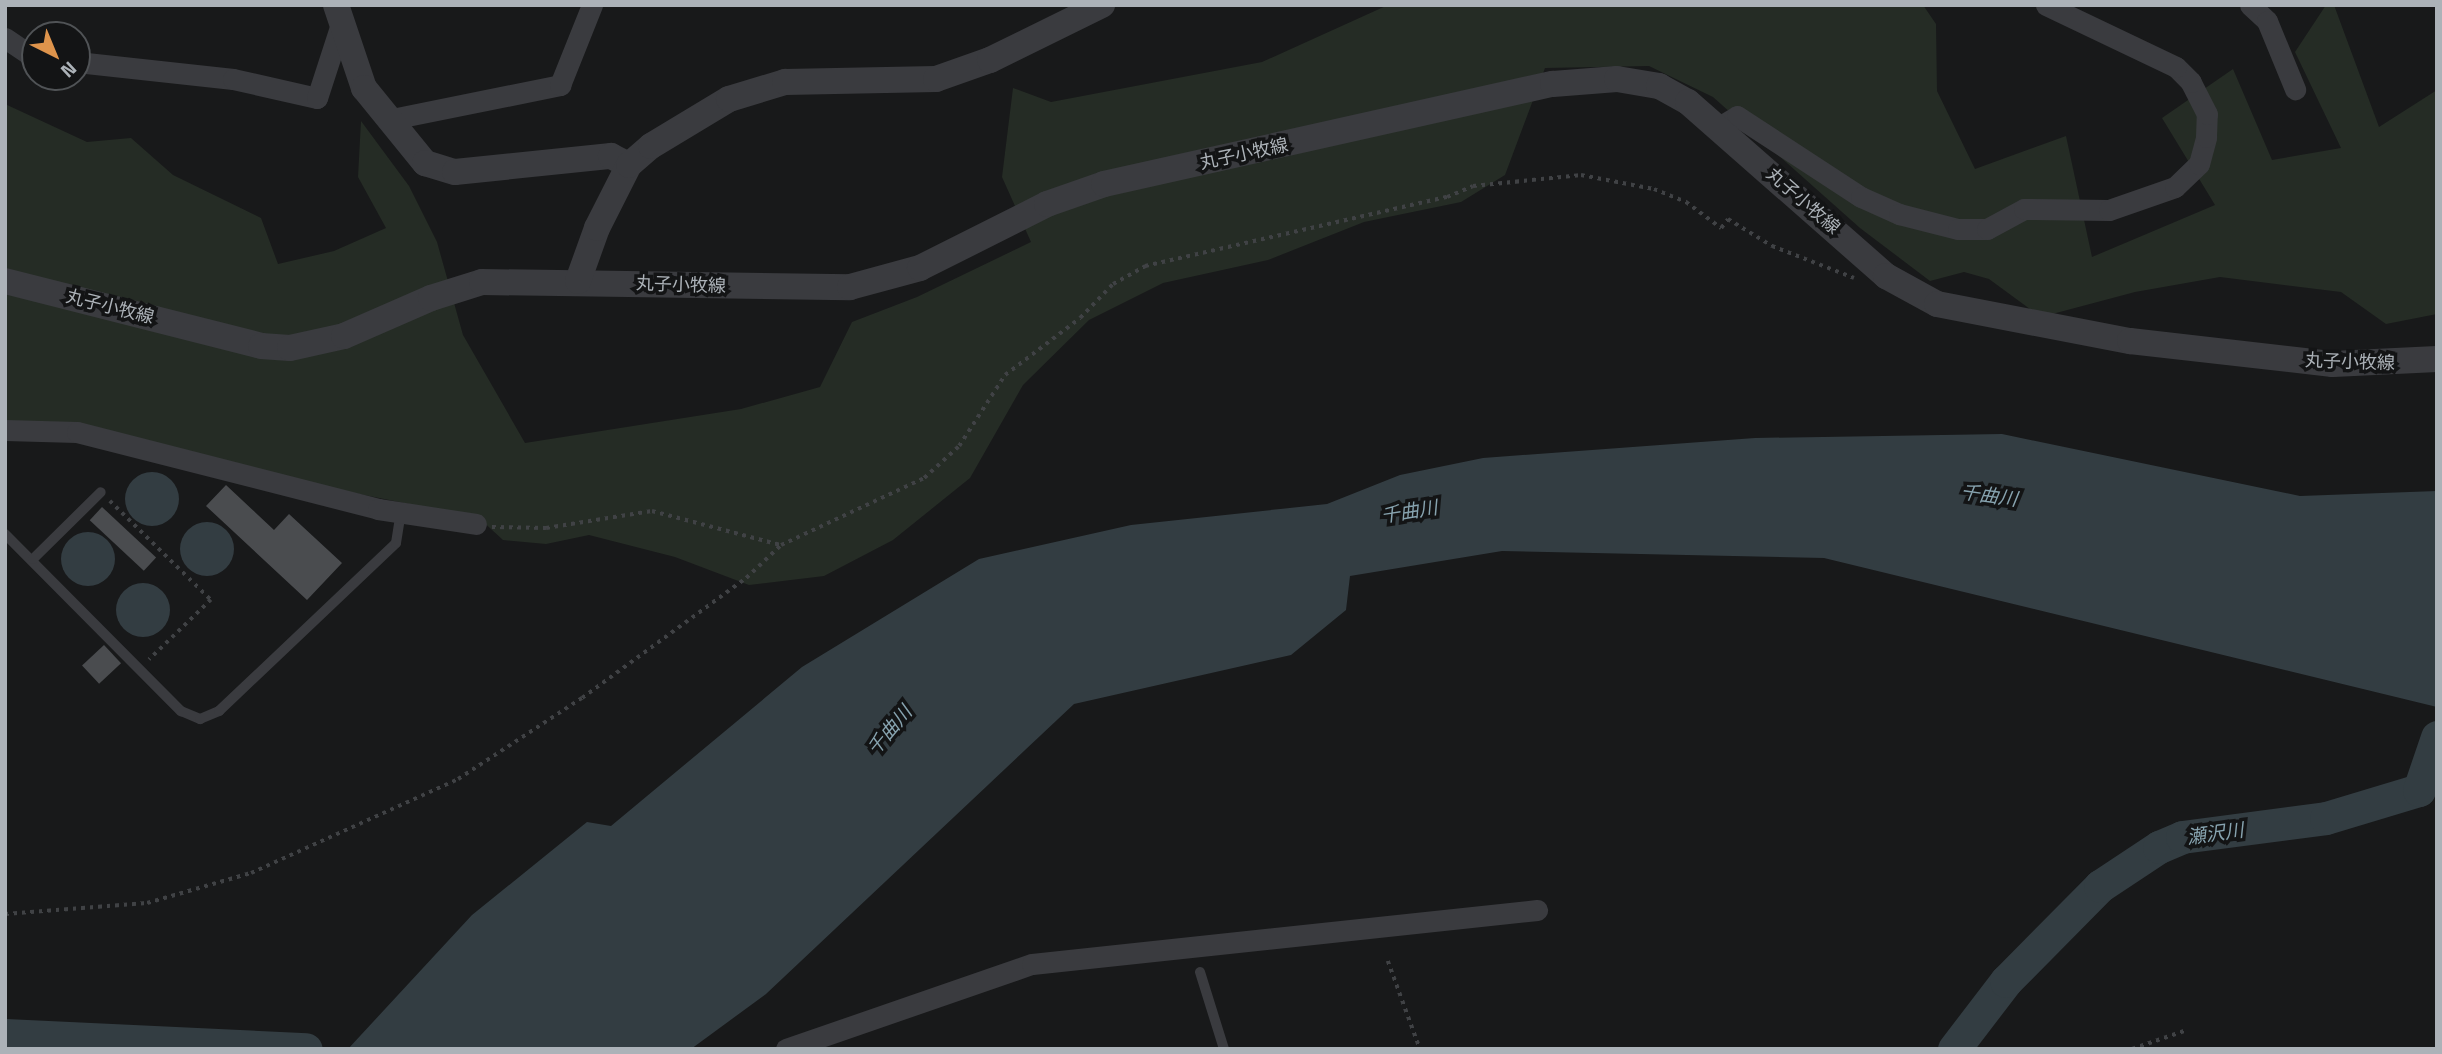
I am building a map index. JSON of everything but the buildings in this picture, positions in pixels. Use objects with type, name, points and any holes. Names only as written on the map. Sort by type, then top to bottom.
[{"type":"street","points":[[387,120],[560,85],[592,5]]},
{"type":"street","points":[[1719,127],[1737,116],[1861,197],[1899,214],[1958,229],[1987,229],[2024,209],[2109,210],[2175,187],[2199,164],[2206,137],[2207,114],[2191,82],[2176,67],[2046,5]]},
{"type":"street","points":[[2250,5],[2267,21],[2295,89]]},
{"type":"street","points":[[578,281],[597,228],[629,165],[651,146],[746,92],[785,82],[936,79],[989,60],[1097,6]]},
{"type":"street","points":[[339,15],[364,88],[387,120],[425,163],[455,172],[611,156],[629,165]]},
{"type":"street","points":[[91,64],[233,79],[317,98],[339,15]]},
{"type":"street","points":[[5,38],[21,49]]},
{"type":"street","name":"丸子小牧線","points":[[5,281],[261,346],[289,348],[344,336],[440,295],[482,282],[578,281],[811,290],[884,281],[956,252],[1074,192],[1553,84],[1617,79],[1659,86],[1719,127],[1903,289],[1973,314],[2130,341],[2333,364],[2437,359]]},
{"type":"street","points":[[5,430],[77,432],[401,513],[476,524]]},
{"type":"street","points":[[786,1049],[1032,964],[1537,910]]},
{"type":"lane","points":[[33,559],[101,492]]},
{"type":"lane","points":[[5,534],[33,559],[187,716],[211,716],[315,624],[396,543],[401,513]]},
{"type":"lane","points":[[1200,972],[1224,1049]]},
{"type":"path","points":[[5,915],[147,903],[251,873],[458,779],[582,698],[746,578],[781,545],[923,478],[959,446],[1005,375],[1080,318],[1113,284],[1145,266],[1447,197],[1473,186],[1581,175],[1654,189],[1686,202],[1721,228],[1728,219],[1772,246],[1876,287],[1886,276]]},
{"type":"path","points":[[101,492],[211,600],[140,669]]},
{"type":"path","points":[[476,524],[507,530],[546,528],[652,511],[781,545]]},
{"type":"path","points":[[1388,961],[1420,1049]]},
{"type":"path","points":[[2132,1049],[2184,1031]]},
{"type":"shaded area","points":[[1388,5],[1923,5],[1936,24],[1937,91],[1975,169],[2066,136],[2092,257],[2215,205],[2162,118],[2233,69],[2272,160],[2341,148],[2295,52],[2326,5],[2334,5],[2379,127],[2437,90],[2437,314],[2386,324],[2341,292],[2220,277],[2135,292],[2041,317],[1989,279],[1964,272],[1930,281],[1860,228],[1713,97],[1649,66],[1545,68],[1505,175],[1461,202],[1364,222],[1268,260],[1163,283],[1089,320],[1023,385],[970,478],[893,540],[824,576],[749,585],[675,557],[589,535],[546,544],[503,540],[479,518],[5,423],[5,104],[87,142],[131,138],[173,175],[261,218],[278,264],[334,251],[386,228],[358,177],[361,121],[409,186],[437,242],[463,335],[525,443],[741,409],[820,387],[852,322],[917,297],[1031,242],[1002,177],[1013,88],[1051,102],[1262,62]]},
{"type":"water","name":"千曲川","points":[[2002,434],[2300,496],[2437,491],[2437,707],[1824,558],[1502,551],[1350,576],[1346,610],[1291,655],[1074,704],[766,994],[691,1049],[348,1049],[472,915],[587,822],[611,826],[802,667],[979,559],[1131,525],[1327,504],[1400,475],[1483,458],[1755,438]]},
{"type":"water","points":[[157,472],[167,476],[175,484],[179,499],[175,514],[167,522],[147,526],[137,522],[129,514],[125,494],[129,484],[137,476]]},
{"type":"water","points":[[212,522],[222,526],[230,534],[234,549],[230,564],[222,572],[202,576],[192,572],[184,564],[180,544],[184,534],[192,526]]},
{"type":"water","points":[[93,532],[103,536],[111,544],[115,559],[111,574],[103,582],[83,586],[73,582],[65,574],[61,554],[65,544],[73,536]]},
{"type":"water","points":[[148,583],[158,587],[166,595],[170,610],[166,625],[158,633],[138,637],[128,633],[120,625],[116,605],[120,595],[128,587]]},
{"type":"waterway","name":"瀬沢川","points":[[1954,1049],[2006,981],[2100,886],[2159,847],[2182,837],[2326,818],[2419,790],[2437,737]]},
{"type":"waterway","points":[[5,1035],[306,1049]]}]
